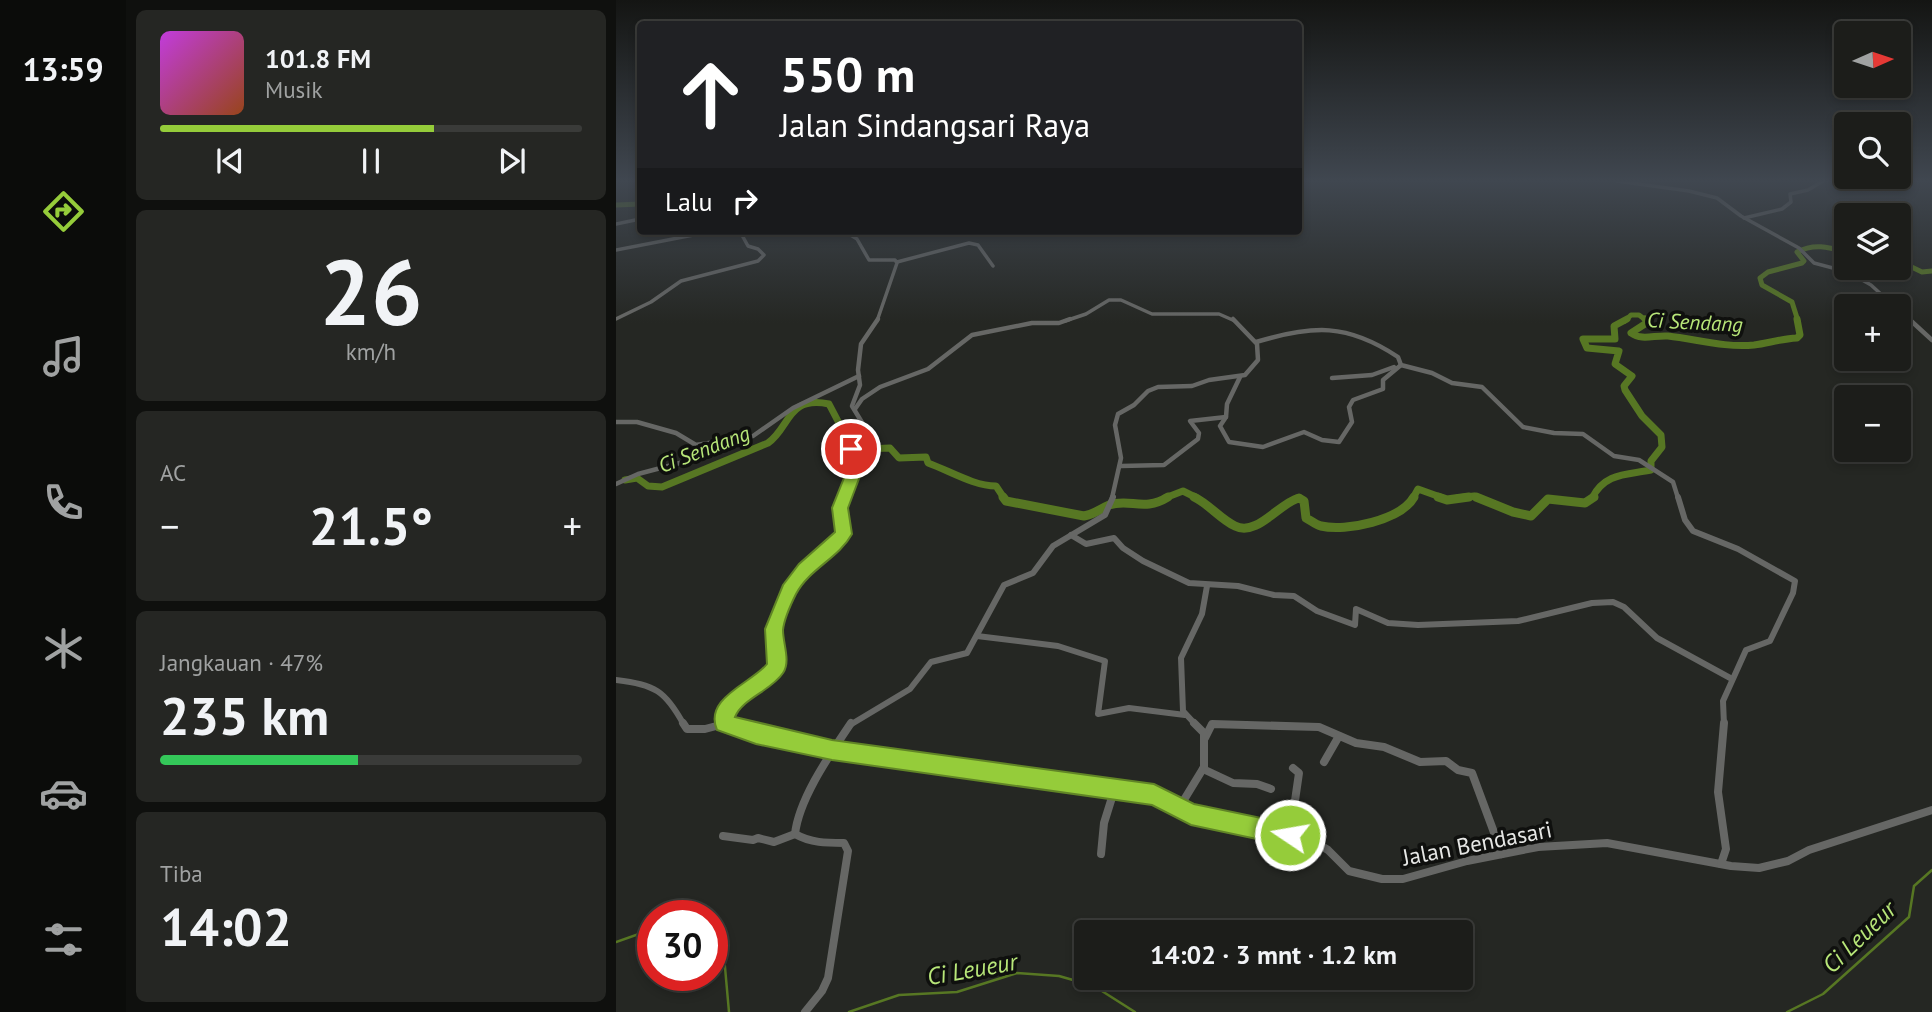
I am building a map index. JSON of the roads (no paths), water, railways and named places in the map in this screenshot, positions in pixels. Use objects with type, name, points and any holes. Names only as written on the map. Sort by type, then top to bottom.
[{"type":"street","points":[[1762,228],[1800,249],[1814,263],[1848,272],[1881,294]]},
{"type":"street","points":[[616,250],[693,235]]},
{"type":"street","points":[[616,319],[647,304],[684,279],[758,261],[764,254],[748,246],[744,235]]},
{"type":"street","points":[[851,235],[858,239],[869,260],[897,262],[969,243],[978,244],[993,266]]},
{"type":"street","points":[[724,724],[726,711],[733,703],[769,676],[777,666],[774,629],[789,590],[805,569],[844,534],[840,508],[856,468],[854,446],[866,429],[852,404],[860,385],[861,344],[876,324],[897,262]]},
{"type":"street","points":[[795,834],[799,815],[832,750],[857,718],[890,703],[910,689],[931,662],[965,654],[1004,585],[1034,572],[1053,546],[1104,516],[1121,466],[1122,456],[1115,425],[1117,415],[1135,404],[1148,391],[1159,387],[1192,387],[1209,380],[1246,374],[1257,362],[1255,342],[1233,319],[1218,314],[1152,314],[1121,300],[1109,300],[1086,314],[1059,323],[1032,323],[974,334],[928,369],[877,389],[862,399],[855,408]]},
{"type":"street","points":[[1911,321],[1932,340]]},
{"type":"street","points":[[1255,342],[1294,332],[1329,328],[1353,333],[1389,350],[1398,357],[1401,365],[1409,370],[1433,373],[1452,383],[1482,387],[1524,427],[1554,433],[1583,434],[1614,456],[1634,458],[1673,482],[1685,520],[1693,531],[1738,549],[1796,582],[1794,593],[1770,641],[1747,649],[1723,701],[1726,715],[1718,792],[1726,849],[1721,864]]},
{"type":"street","points":[[1332,378],[1372,375],[1401,365]]},
{"type":"street","points":[[1240,377],[1227,404],[1226,417],[1220,428],[1231,443],[1263,447],[1304,432],[1322,440],[1339,442],[1352,422],[1349,407],[1353,400],[1383,389],[1383,380],[1401,365]]},
{"type":"street","points":[[616,422],[639,423],[676,433],[698,445],[753,436],[793,408],[859,376]]},
{"type":"street","points":[[1121,466],[1164,465],[1198,439],[1199,433],[1190,421],[1226,417]]},
{"type":"street","points":[[616,484],[638,474],[691,460],[696,456],[698,445]]},
{"type":"street","points":[[1071,536],[1088,545],[1114,538],[1123,548],[1143,561],[1186,582],[1207,586],[1238,586],[1274,595],[1294,596],[1317,611],[1355,625],[1356,609],[1388,623],[1418,625],[1526,620],[1591,603],[1613,602],[1624,607],[1657,638],[1731,679]]},
{"type":"street","points":[[1179,808],[1203,769],[1203,730],[1185,715],[1182,708],[1181,660],[1203,609],[1207,586]]},
{"type":"street","points":[[977,636],[1057,645],[1083,651],[1105,662],[1098,714],[1129,708],[1185,715]]},
{"type":"street","points":[[616,680],[656,687],[670,699],[687,729],[705,729],[724,724],[756,734],[832,750]]},
{"type":"street","points":[[1205,738],[1212,724],[1319,727],[1356,743],[1384,747],[1420,762],[1446,761],[1457,769],[1470,771],[1502,854]]},
{"type":"street","points":[[1324,762],[1339,736]]},
{"type":"street","name":"Jalan Bendasari","points":[[832,750],[1154,795],[1204,818],[1290,835],[1320,844],[1349,871],[1382,879],[1403,879],[1538,847],[1607,843],[1721,864],[1759,868],[1788,862],[1809,850],[1932,810]]},
{"type":"street","points":[[1290,835],[1299,773],[1293,768]]},
{"type":"street","points":[[1203,769],[1233,783],[1257,784],[1271,789]]},
{"type":"street","points":[[1101,854],[1104,823],[1114,790]]},
{"type":"street","points":[[723,835],[753,840],[758,838],[770,842],[795,834],[818,843],[844,843],[848,850],[828,978],[822,991],[805,1012]]},
{"type":"waterway","name":"Ci Sendang","points":[[1798,321],[1792,302],[1762,285],[1760,278],[1768,272],[1802,263],[1804,261],[1797,252],[1803,249],[1821,247],[1834,249]]},
{"type":"waterway","name":"Ci Sendang","points":[[1911,267],[1922,272],[1932,271]]},
{"type":"waterway","name":"Ci Sendang","points":[[1627,319],[1631,315],[1639,315],[1647,321]]},
{"type":"waterway","name":"Ci Sendang","points":[[1592,498],[1610,479],[1651,470],[1651,461],[1662,447],[1661,435],[1642,416],[1625,390],[1624,386],[1632,376],[1615,364],[1619,351],[1587,348],[1583,339],[1615,339],[1614,326],[1627,319]]},
{"type":"waterway","name":"Ci Sendang","points":[[1647,321],[1631,333],[1644,337],[1668,336],[1743,346],[1797,338],[1800,335],[1797,319]]},
{"type":"waterway","name":"Ci Sendang","points":[[625,480],[637,478],[648,486],[662,487],[768,443],[797,408],[815,402],[829,404],[851,446],[866,449],[890,448],[899,458],[926,457],[928,463],[979,484],[996,486],[1004,498]]},
{"type":"waterway","name":"Ci Sendang","points":[[1413,498],[1418,489],[1443,498]]},
{"type":"waterway","name":"Ci Sendang","points":[[1165,498],[1183,491],[1197,498]]},
{"type":"waterway","name":"Ci Sendang","points":[[1003,497],[1006,501],[1084,516],[1117,503],[1152,504],[1168,497]]},
{"type":"waterway","name":"Ci Sendang","points":[[1194,497],[1230,523],[1243,528],[1260,523],[1299,498]]},
{"type":"waterway","name":"Ci Sendang","points":[[1299,498],[1304,501],[1306,518],[1319,525],[1344,527],[1385,518],[1398,512],[1414,497]]},
{"type":"waterway","name":"Ci Sendang","points":[[1438,497],[1447,500],[1469,497]]},
{"type":"waterway","name":"Ci Sendang","points":[[1476,497],[1531,516],[1548,499],[1585,503],[1594,497]]},
{"type":"waterway","name":"Ci Sendang","points":[[1457,498],[1480,498]]},
{"type":"waterway","name":"Ci Leueur","points":[[1787,1012],[1823,994],[1909,917],[1914,886],[1932,870]]},
{"type":"waterway","name":"Ci Leueur","points":[[616,942],[637,935]]},
{"type":"waterway","name":"Ci Leueur","points":[[849,1012],[899,995],[957,992],[1017,973],[1059,976],[1094,986],[1135,1012]]},
{"type":"waterway","name":"Ci Leueur","points":[[727,991],[729,1012]]}]
